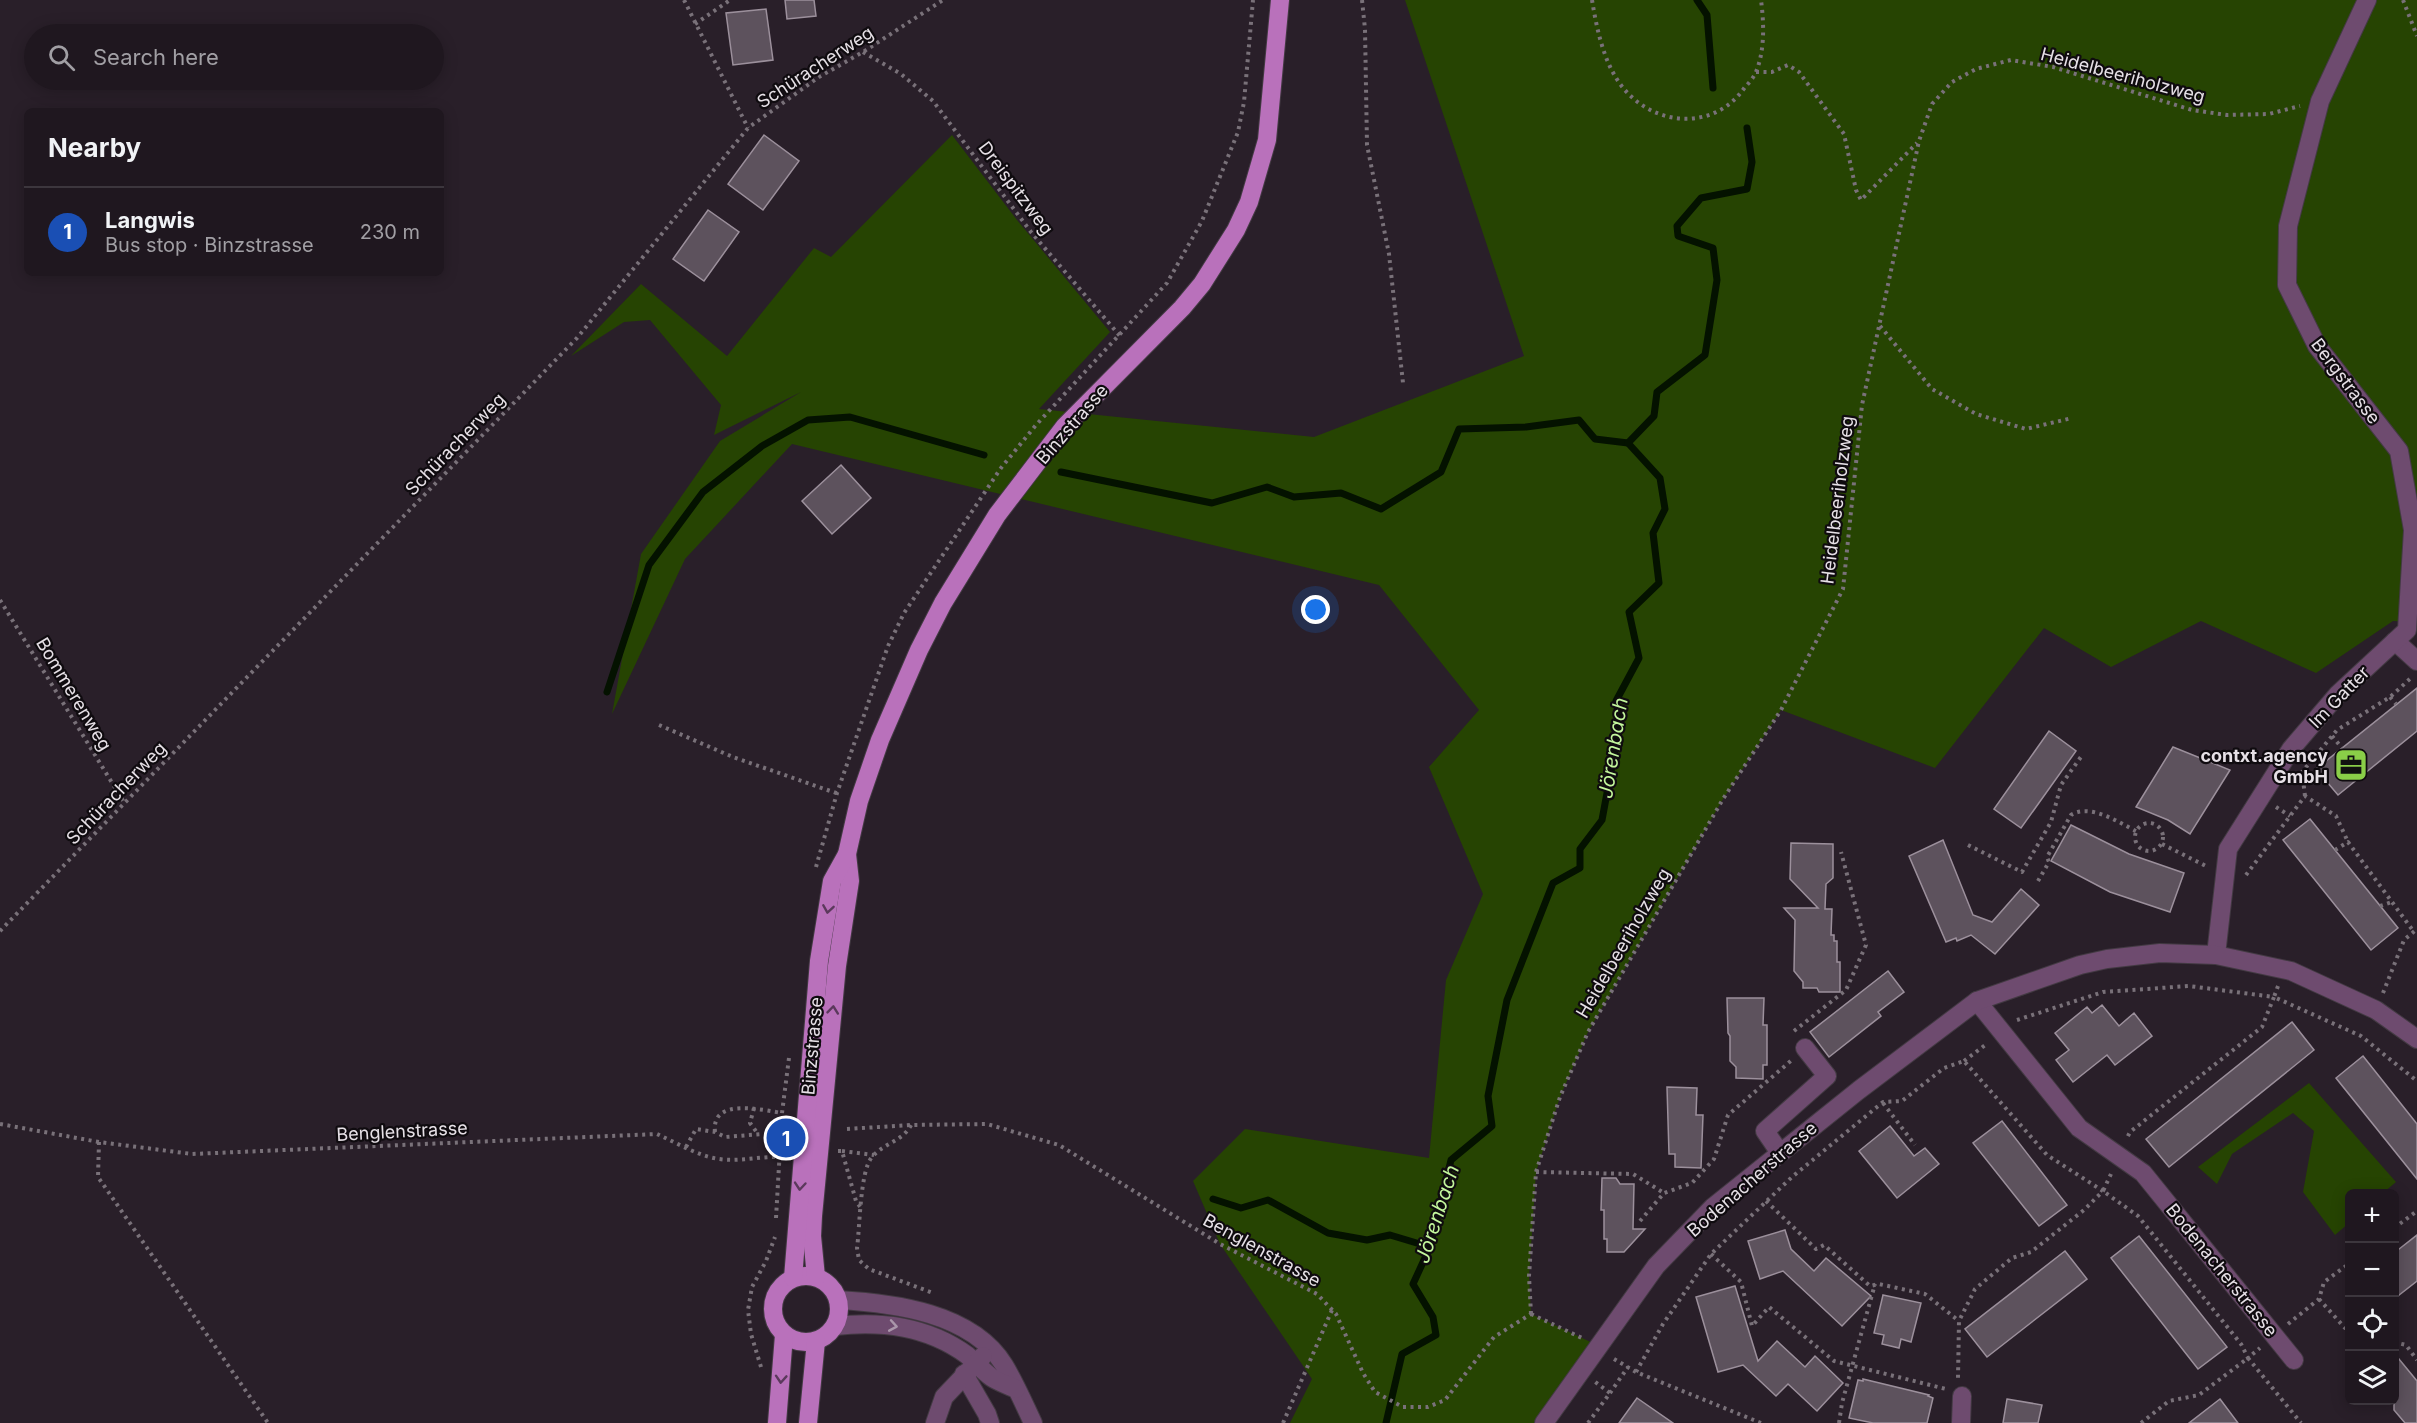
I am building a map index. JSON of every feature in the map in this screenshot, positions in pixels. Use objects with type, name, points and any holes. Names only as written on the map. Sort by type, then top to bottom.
[{"type":"main road","name":"Binzstrasse","points":[[793,1278],[819,961],[832,881],[847,854],[860,801],[880,740],[919,650],[967,562],[997,515],[1065,426],[1182,308],[1203,284],[1220,258],[1249,202],[1267,140],[1280,0]]},
{"type":"main road","name":"Binzstrasse","points":[[816,1277],[812,1236],[837,966],[850,881],[847,854]]},
{"type":"main road","points":[[816,1277],[826,1282],[834,1290],[838,1300],[838,1318],[830,1333],[816,1341],[794,1341],[784,1335],[777,1326],[772,1304],[783,1284],[793,1278],[816,1277]]},
{"type":"main road","points":[[777,1423],[784,1335]]},
{"type":"main road","points":[[808,1423],[816,1341]]},
{"type":"street","name":"Bergstrasse","points":[[2367,0],[2320,101],[2288,226],[2287,285],[2317,346],[2399,451],[2413,530],[2401,635]]},
{"type":"street","points":[[2401,635],[2417,661]]},
{"type":"street","name":"Im Gatter","points":[[2216,955],[2228,849],[2291,750],[2338,694],[2401,635]]},
{"type":"street","name":"Bodenacherstrasse","points":[[1544,1423],[1656,1266],[1713,1207],[1867,1084],[1977,1001],[2080,965],[2107,959],[2160,953],[2216,955],[2290,971],[2376,1010],[2417,1040]]},
{"type":"street","name":"Bodenacherstrasse","points":[[1977,1001],[2000,1033],[2079,1128],[2143,1173],[2294,1360]]},
{"type":"street","points":[[1780,1153],[1765,1131],[1827,1076],[1806,1048]]},
{"type":"street","points":[[838,1300],[880,1302],[919,1310],[948,1321],[979,1338],[1004,1364],[1033,1423]]},
{"type":"street","points":[[835,1326],[878,1323],[912,1329],[942,1341],[970,1369],[990,1423]]},
{"type":"street","points":[[935,1423],[944,1397],[991,1349]]},
{"type":"street","points":[[970,1369],[1016,1389]]},
{"type":"street","points":[[1961,1423],[1962,1394]]},
{"type":"path","points":[[684,0],[748,128]]},
{"type":"path","points":[[695,24],[730,0]]},
{"type":"path","name":"Schüracherweg","points":[[0,932],[577,338],[748,128],[819,77],[863,52],[943,0]]},
{"type":"path","points":[[814,876],[837,793],[888,646],[904,613],[1001,468],[1036,425],[1167,283],[1177,267],[1219,182],[1238,132],[1244,102],[1253,0]]},
{"type":"path","points":[[1362,0],[1365,29],[1367,145],[1389,254],[1404,383]]},
{"type":"path","points":[[1592,0],[1597,32],[1623,89],[1648,111],[1668,118],[1695,118],[1717,114],[1740,96],[1756,72],[1764,27],[1761,0]]},
{"type":"path","points":[[2403,0],[2417,36]]},
{"type":"path","name":"Dreispitzweg","points":[[863,52],[901,74],[933,101],[1031,232],[1136,355]]},
{"type":"path","name":"Heidelbeeriholzweg","points":[[1531,1314],[1529,1276],[1536,1172],[1560,1097],[1588,1032],[1723,799],[1781,710],[1843,589],[1862,405],[1919,141],[1932,104],[1952,82],[1976,69],[2011,60],[2053,67],[2204,112],[2227,115],[2269,114],[2320,101]]},
{"type":"path","points":[[1756,72],[1772,72],[1788,65],[1799,72],[1844,134],[1856,190],[1861,200],[1919,141]]},
{"type":"path","points":[[1879,325],[1932,389],[1976,414],[2026,429],[2072,418]]},
{"type":"path","name":"Bommerenweg","points":[[0,600],[125,804]]},
{"type":"path","points":[[2245,884],[2247,874],[2305,796],[2302,772],[2332,735],[2390,697],[2417,672]]},
{"type":"path","points":[[2390,697],[2396,704]]},
{"type":"path","points":[[659,725],[733,757],[860,801]]},
{"type":"path","points":[[2332,735],[2342,748]]},
{"type":"path","points":[[1968,845],[2022,872],[2051,822],[2061,785],[2082,754]]},
{"type":"path","points":[[2305,796],[2336,816],[2348,842],[2415,930],[2404,940],[2376,1010]]},
{"type":"path","points":[[2038,881],[2049,862],[2047,857],[2071,815],[2077,812],[2102,814],[2136,831]]},
{"type":"path","points":[[2147,823],[2156,824],[2162,831],[2161,844],[2153,851],[2143,850],[2135,840],[2136,831],[2147,823]]},
{"type":"path","points":[[2335,850],[2348,842]]},
{"type":"path","points":[[2161,844],[2225,876]]},
{"type":"path","points":[[1640,1221],[1664,1193],[1692,1183],[1714,1159],[1728,1115],[1806,1048],[1793,1031],[1846,990],[1866,945],[1841,852]]},
{"type":"path","points":[[2380,906],[2392,902]]},
{"type":"path","points":[[1636,1372],[1663,1324],[1711,1254],[1792,1177],[1883,1102],[1902,1101],[1944,1068],[1964,1061],[2021,1017],[2103,992],[2189,986],[2274,997],[2361,1036],[2417,1081]]},
{"type":"path","points":[[1711,1254],[1741,1282],[1752,1326],[1769,1307],[1834,1361],[1962,1394],[1957,1376],[1959,1321],[1975,1289],[2012,1258],[2031,1252],[2084,1210],[2103,1191],[2130,1132],[2262,1027],[2274,997]]},
{"type":"path","points":[[762,1373],[751,1334],[748,1310],[752,1287],[766,1261],[775,1237],[782,1113],[789,1058]]},
{"type":"path","points":[[1964,1061],[2047,1155],[2138,1216],[2301,1423]]},
{"type":"path","points":[[1867,1084],[1915,1145]]},
{"type":"path","points":[[716,1132],[714,1125],[717,1116],[725,1111],[754,1108],[782,1113]]},
{"type":"path","points":[[686,1147],[696,1129],[716,1132],[725,1137],[760,1134],[750,1123],[754,1108]]},
{"type":"path","name":"Benglenstrasse","points":[[0,1124],[99,1142],[192,1154],[657,1134],[706,1156],[720,1159],[763,1156],[803,1159]]},
{"type":"path","name":"Benglenstrasse","points":[[847,1128],[987,1124],[1059,1145],[1220,1244],[1317,1294],[1336,1314],[1363,1373],[1376,1392],[1403,1407],[1428,1407],[1445,1400],[1494,1337],[1531,1314]]},
{"type":"path","points":[[911,1125],[907,1133],[874,1155],[865,1167],[857,1248],[860,1260],[869,1269],[935,1294]]},
{"type":"path","points":[[99,1142],[98,1177],[268,1423]]},
{"type":"path","points":[[819,1149],[874,1155]]},
{"type":"path","points":[[842,1151],[856,1201],[861,1209]]},
{"type":"path","points":[[1536,1172],[1634,1174],[1664,1193]]},
{"type":"path","points":[[1766,1201],[1816,1249],[1824,1245],[1870,1286],[1875,1284],[1925,1294],[1959,1321]]},
{"type":"path","points":[[2399,1224],[2417,1211]]},
{"type":"path","points":[[2275,1335],[2319,1299],[2324,1282],[2345,1266]]},
{"type":"path","points":[[1839,1423],[1875,1284]]},
{"type":"path","points":[[2319,1299],[2345,1328]]},
{"type":"path","points":[[1283,1423],[1332,1310]]},
{"type":"path","points":[[1531,1314],[1586,1339]]},
{"type":"path","points":[[2399,1343],[2406,1345],[2417,1360]]},
{"type":"path","points":[[2140,1423],[2169,1401],[2199,1395],[2248,1358]]},
{"type":"path","points":[[1614,1359],[1636,1372],[1761,1423]]},
{"type":"path","points":[[1588,1423],[1628,1367]]},
{"type":"path","points":[[1581,1371],[1610,1393]]},
{"type":"green space","points":[[1405,0],[2417,0],[2417,622],[2393,621],[2316,673],[2201,621],[2111,667],[2044,628],[1935,768],[1781,710],[1723,799],[1588,1032],[1560,1097],[1536,1172],[1529,1276],[1531,1314],[1599,1346],[1544,1423],[1290,1423],[1312,1379],[1220,1244],[1193,1181],[1245,1129],[1429,1158],[1446,980],[1483,894],[1429,767],[1479,710],[1379,585],[792,444],[685,559],[612,714],[641,554],[720,441],[801,392],[714,435],[721,405],[650,320],[624,322],[571,356],[641,284],[727,356],[814,248],[831,257],[952,135],[1017,220],[1110,332],[1039,409],[1314,437],[1524,356]]},
{"type":"green space","points":[[2309,1083],[2396,1182],[2388,1189],[2345,1189],[2345,1226],[2335,1235],[2303,1192],[2314,1131],[2293,1113],[2232,1154],[2217,1184],[2198,1167]]},
{"type":"building","points":[[785,0],[814,0],[816,16],[787,19]]},
{"type":"building","points":[[766,9],[773,60],[733,65],[726,13]]},
{"type":"building","points":[[764,135],[799,161],[763,210],[728,184]]},
{"type":"building","points":[[708,210],[739,232],[704,281],[673,259]]},
{"type":"building","points":[[841,465],[871,498],[832,534],[802,501]]},
{"type":"building","points":[[2417,688],[2417,731],[2338,795],[2316,769]]},
{"type":"building","points":[[2049,731],[2076,751],[2021,828],[1994,809]]},
{"type":"building","points":[[2173,747],[2230,770],[2190,834],[2168,820],[2136,807]]},
{"type":"building","points":[[2310,819],[2398,928],[2371,950],[2283,840]]},
{"type":"building","points":[[2071,825],[2129,854],[2184,873],[2170,912],[2110,892],[2051,861]]},
{"type":"building","points":[[1943,840],[1973,915],[1992,922],[2021,889],[2039,905],[1995,954],[1971,935],[1957,941],[1956,938],[1946,942],[1909,856]]},
{"type":"building","points":[[1791,843],[1833,844],[1833,878],[1826,884],[1825,909],[1832,909],[1831,935],[1834,935],[1834,941],[1837,941],[1840,992],[1819,992],[1817,988],[1803,988],[1803,982],[1794,971],[1795,920],[1784,908],[1818,908],[1790,879]]},
{"type":"building","points":[[1888,971],[1904,992],[1878,1012],[1881,1016],[1829,1057],[1810,1032]]},
{"type":"building","points":[[1727,998],[1764,998],[1763,1025],[1767,1025],[1767,1065],[1763,1065],[1763,1079],[1736,1078],[1736,1067],[1730,1061]]},
{"type":"building","points":[[2102,1005],[2119,1026],[2134,1013],[2152,1036],[2115,1065],[2107,1055],[2073,1082],[2056,1060],[2069,1050],[2055,1033],[2087,1007],[2092,1013]]},
{"type":"building","points":[[2292,1022],[2314,1050],[2169,1167],[2146,1139]]},
{"type":"building","points":[[2363,1056],[2417,1124],[2417,1179],[2336,1078]]},
{"type":"building","points":[[1667,1087],[1697,1088],[1696,1115],[1703,1115],[1701,1168],[1675,1167],[1675,1154],[1669,1154]]},
{"type":"building","points":[[2002,1121],[2067,1205],[2039,1226],[1973,1143]]},
{"type":"building","points":[[1890,1126],[1914,1156],[1925,1148],[1939,1164],[1897,1198],[1859,1151]]},
{"type":"building","points":[[1602,1178],[1616,1178],[1620,1184],[1634,1184],[1633,1229],[1645,1229],[1624,1252],[1607,1252],[1607,1239],[1604,1239],[1604,1210],[1601,1210]]},
{"type":"building","points":[[1785,1230],[1791,1249],[1814,1271],[1826,1258],[1871,1296],[1842,1326],[1783,1271],[1760,1279],[1748,1241]]},
{"type":"building","points":[[2417,1235],[2417,1281],[2399,1295],[2399,1249]]},
{"type":"building","points":[[2139,1236],[2227,1347],[2198,1369],[2111,1258]]},
{"type":"building","points":[[2065,1251],[2087,1279],[1987,1357],[1965,1329]]},
{"type":"building","points":[[1735,1286],[1758,1361],[1777,1341],[1805,1367],[1815,1356],[1843,1383],[1817,1411],[1788,1384],[1776,1396],[1743,1365],[1718,1372],[1696,1297]]},
{"type":"building","points":[[1883,1295],[1921,1303],[1911,1342],[1901,1339],[1899,1348],[1882,1344],[1884,1335],[1874,1333]]},
{"type":"building","points":[[2399,1359],[2417,1381],[2417,1423],[2405,1423],[2394,1410],[2394,1405],[2399,1405]]},
{"type":"building","points":[[1863,1379],[1929,1395],[1933,1398],[1927,1423],[1873,1423],[1849,1418],[1858,1380],[1863,1381]]},
{"type":"building","points":[[1637,1398],[1673,1423],[1619,1423]]},
{"type":"building","points":[[2007,1399],[2042,1405],[2038,1423],[2003,1423]]},
{"type":"building","points":[[2220,1399],[2238,1423],[2189,1423]]},
{"type":"waterway","name":"Jörenbach","points":[[1697,0],[1707,15],[1713,88]]},
{"type":"waterway","name":"Jörenbach","points":[[1386,1423],[1402,1354],[1436,1335],[1433,1317],[1413,1284],[1430,1247],[1451,1160],[1492,1126],[1488,1096],[1507,1000],[1553,883],[1580,868],[1580,849],[1602,820],[1620,723],[1616,701],[1639,658],[1629,612],[1659,583],[1653,533],[1665,509],[1660,478],[1628,443],[1654,416],[1657,392],[1705,355],[1717,280],[1713,248],[1678,236],[1677,226],[1701,198],[1747,189],[1752,162],[1747,128]]},
{"type":"waterway","points":[[607,692],[649,565],[703,492],[762,446],[808,420],[850,417],[984,455]]},
{"type":"waterway","points":[[1061,472],[1212,503],[1267,487],[1294,497],[1341,493],[1381,509],[1441,472],[1459,429],[1526,427],[1579,420],[1595,439],[1628,443]]},
{"type":"waterway","points":[[1213,1199],[1241,1208],[1268,1200],[1328,1233],[1367,1240],[1390,1235],[1430,1247]]},
{"type":"place","name":"contxt.agency GmbH","points":[[2351,765]]},
{"type":"place","name":"Langwis","points":[[786,1138]]}]
